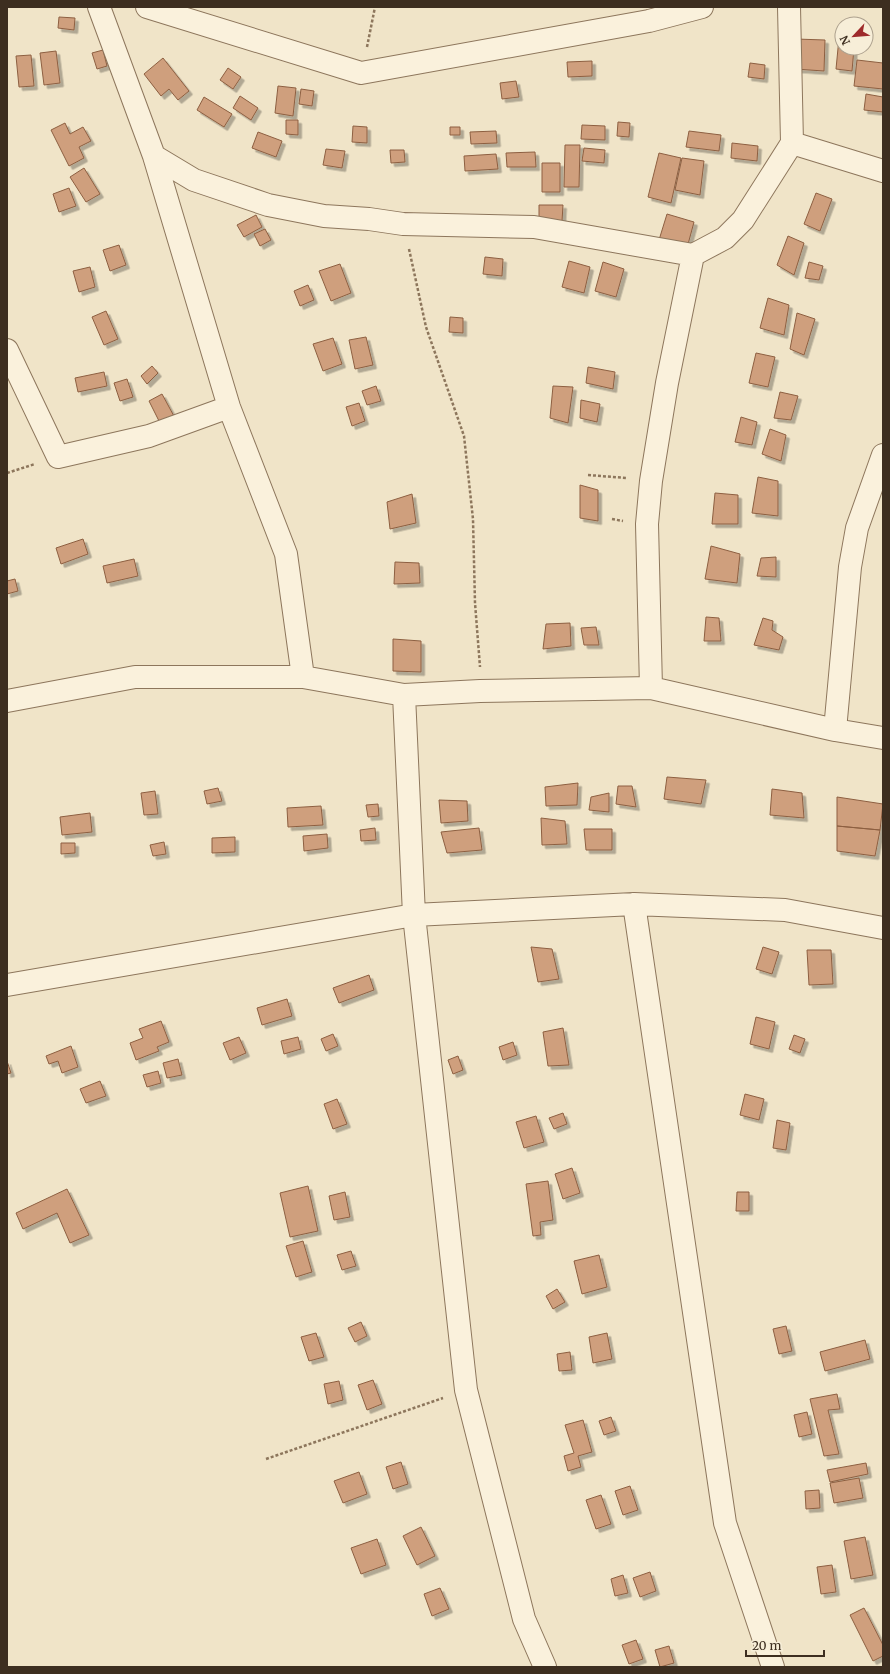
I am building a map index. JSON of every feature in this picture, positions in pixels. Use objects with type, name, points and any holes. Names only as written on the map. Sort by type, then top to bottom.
[{"type":"street","points":[[99,7],[154,156],[229,407],[286,554],[303,677]]},
{"type":"street","points":[[147,7],[362,73],[649,21],[702,7]]},
{"type":"street","points":[[154,156],[194,180],[268,205],[324,216],[369,219],[403,224],[534,227],[693,255],[725,238],[744,220],[792,143],[789,7]]},
{"type":"street","points":[[792,143],[883,171]]},
{"type":"street","points":[[651,688],[647,524],[651,481],[667,382],[693,255]]},
{"type":"street","points":[[7,350],[58,457],[149,436],[229,407]]},
{"type":"street","points":[[835,730],[850,567],[857,528],[883,455]]},
{"type":"street","points":[[7,701],[136,677],[303,677],[404,695],[480,691],[651,688],[835,730],[883,738]]},
{"type":"street","points":[[404,695],[414,915],[466,1390],[524,1619],[545,1667]]},
{"type":"street","points":[[634,904],[725,1523],[773,1667]]},
{"type":"street","points":[[7,985],[414,915],[634,904],[785,910],[883,928]]},
{"type":"path","points":[[362,73],[375,7]]},
{"type":"path","points":[[403,224],[426,327],[464,436],[473,519],[480,691]]},
{"type":"path","points":[[7,474],[58,457]]},
{"type":"path","points":[[588,475],[651,481]]},
{"type":"path","points":[[266,1459],[466,1390]]},
{"type":"building","points":[[59,17],[75,18],[74,30],[58,28]]},
{"type":"building","points":[[796,39],[825,40],[824,71],[795,69]]},
{"type":"building","points":[[103,50],[107,66],[97,69],[92,53]]},
{"type":"building","points":[[56,51],[60,83],[44,85],[40,53]]},
{"type":"building","points":[[31,55],[34,86],[19,87],[16,56]]},
{"type":"building","points":[[837,56],[853,56],[852,71],[836,69]]},
{"type":"building","points":[[163,58],[189,91],[178,100],[169,89],[161,96],[144,74]]},
{"type":"building","points":[[857,60],[883,63],[883,89],[854,86]]},
{"type":"building","points":[[592,61],[592,76],[568,77],[567,62]]},
{"type":"building","points":[[750,63],[765,65],[764,79],[748,77]]},
{"type":"building","points":[[228,68],[241,77],[233,89],[220,80]]},
{"type":"building","points":[[516,81],[519,97],[502,99],[500,83]]},
{"type":"building","points":[[278,86],[296,88],[293,116],[275,113]]},
{"type":"building","points":[[301,89],[314,91],[312,106],[299,104]]},
{"type":"building","points":[[866,94],[883,97],[883,112],[864,110]]},
{"type":"building","points":[[240,96],[258,108],[251,120],[233,108]]},
{"type":"building","points":[[204,97],[232,114],[224,127],[197,110]]},
{"type":"building","points":[[286,120],[298,120],[298,135],[286,134]]},
{"type":"building","points":[[618,122],[630,123],[629,137],[617,136]]},
{"type":"building","points":[[65,123],[70,134],[83,127],[91,141],[79,147],[84,158],[69,166],[51,130]]},
{"type":"building","points":[[582,125],[605,126],[605,140],[581,139]]},
{"type":"building","points":[[353,126],[367,127],[367,143],[352,142]]},
{"type":"building","points":[[450,127],[460,127],[460,135],[450,135]]},
{"type":"building","points":[[496,131],[497,143],[471,144],[470,132]]},
{"type":"building","points":[[689,131],[721,135],[719,151],[686,147]]},
{"type":"building","points":[[258,132],[282,141],[276,157],[252,148]]},
{"type":"building","points":[[732,143],[758,146],[757,161],[731,158]]},
{"type":"building","points":[[565,145],[580,145],[579,187],[564,187]]},
{"type":"building","points":[[584,148],[605,150],[604,163],[582,161]]},
{"type":"building","points":[[326,149],[345,151],[342,168],[323,165]]},
{"type":"building","points":[[390,150],[404,150],[405,162],[391,163]]},
{"type":"building","points":[[535,152],[536,167],[507,167],[506,153]]},
{"type":"building","points":[[659,153],[681,158],[671,203],[648,197]]},
{"type":"building","points":[[496,154],[498,169],[465,171],[464,156]]},
{"type":"building","points":[[682,158],[704,161],[700,195],[675,190]]},
{"type":"building","points":[[542,163],[560,163],[560,192],[542,192]]},
{"type":"building","points":[[84,168],[100,194],[86,202],[70,177]]},
{"type":"building","points":[[69,188],[76,206],[59,212],[53,194]]},
{"type":"building","points":[[816,193],[832,199],[820,231],[804,224]]},
{"type":"building","points":[[539,205],[563,205],[562,221],[539,220]]},
{"type":"building","points":[[667,214],[694,222],[687,248],[659,240]]},
{"type":"building","points":[[256,215],[262,227],[244,237],[237,225]]},
{"type":"building","points":[[265,229],[271,240],[260,246],[254,234]]},
{"type":"building","points":[[788,236],[804,243],[794,275],[777,265]]},
{"type":"building","points":[[119,245],[126,265],[110,271],[103,250]]},
{"type":"building","points":[[485,257],[503,259],[502,276],[483,274]]},
{"type":"building","points":[[569,261],[590,267],[584,293],[562,287]]},
{"type":"building","points":[[603,262],[624,269],[616,297],[595,291]]},
{"type":"building","points":[[809,262],[823,266],[819,280],[805,278]]},
{"type":"building","points":[[340,264],[351,293],[331,301],[319,271]]},
{"type":"building","points":[[90,267],[95,287],[79,292],[73,271]]},
{"type":"building","points":[[308,285],[314,300],[300,306],[294,291]]},
{"type":"building","points":[[768,298],[789,305],[784,335],[760,328]]},
{"type":"building","points":[[106,311],[118,339],[104,345],[92,317]]},
{"type":"building","points":[[797,313],[815,319],[804,355],[790,349]]},
{"type":"building","points":[[450,317],[463,318],[463,333],[449,332]]},
{"type":"building","points":[[366,337],[373,365],[355,369],[349,340]]},
{"type":"building","points":[[333,338],[342,364],[323,371],[313,344]]},
{"type":"building","points":[[756,353],[775,357],[768,387],[749,383]]},
{"type":"building","points":[[152,366],[158,373],[147,384],[141,376]]},
{"type":"building","points":[[588,367],[615,372],[613,389],[586,383]]},
{"type":"building","points":[[104,372],[107,386],[78,392],[75,378]]},
{"type":"building","points":[[127,379],[133,397],[120,401],[114,383]]},
{"type":"building","points":[[376,386],[381,401],[367,405],[362,391]]},
{"type":"building","points":[[553,386],[573,387],[568,423],[550,418]]},
{"type":"building","points":[[780,392],[798,396],[791,420],[774,418]]},
{"type":"building","points":[[162,394],[175,418],[161,425],[149,401]]},
{"type":"building","points":[[581,400],[600,404],[597,422],[580,418]]},
{"type":"building","points":[[359,403],[365,421],[352,426],[346,407]]},
{"type":"building","points":[[741,417],[757,422],[752,445],[735,442]]},
{"type":"building","points":[[770,429],[786,435],[781,461],[762,454]]},
{"type":"building","points":[[758,477],[778,481],[778,516],[752,513]]},
{"type":"building","points":[[580,485],[598,490],[598,521],[580,518]]},
{"type":"building","points":[[715,493],[738,495],[738,524],[712,524]]},
{"type":"building","points":[[412,494],[416,523],[390,529],[387,502]]},
{"type":"building","points":[[83,539],[88,554],[61,564],[56,548]]},
{"type":"building","points":[[711,546],[740,554],[737,583],[705,579]]},
{"type":"building","points":[[776,557],[776,577],[757,576],[761,558]]},
{"type":"building","points":[[134,559],[138,576],[107,583],[103,566]]},
{"type":"building","points":[[395,562],[419,563],[420,583],[394,584]]},
{"type":"building","points":[[15,579],[18,591],[7,594],[7,581]]},
{"type":"building","points":[[706,617],[719,618],[721,641],[704,641]]},
{"type":"building","points":[[763,618],[773,621],[772,630],[783,637],[779,650],[754,645]]},
{"type":"building","points":[[570,623],[571,646],[543,649],[546,624]]},
{"type":"building","points":[[596,627],[599,645],[584,645],[581,628]]},
{"type":"building","points":[[393,639],[421,641],[421,672],[393,671]]},
{"type":"building","points":[[667,777],[706,780],[701,804],[664,799]]},
{"type":"building","points":[[578,783],[577,805],[546,806],[545,787]]},
{"type":"building","points":[[618,786],[632,786],[636,807],[616,804]]},
{"type":"building","points":[[218,788],[222,801],[207,804],[204,791]]},
{"type":"building","points":[[772,789],[802,793],[804,818],[770,815]]},
{"type":"building","points":[[155,791],[158,814],[144,815],[141,793]]},
{"type":"building","points":[[609,793],[609,812],[589,810],[591,797]]},
{"type":"building","points":[[837,797],[883,804],[880,830],[837,826]]},
{"type":"building","points":[[439,800],[467,801],[468,821],[441,823]]},
{"type":"building","points":[[378,804],[379,816],[368,817],[366,805]]},
{"type":"building","points":[[321,806],[323,825],[288,827],[287,808]]},
{"type":"building","points":[[90,813],[92,832],[62,835],[60,817]]},
{"type":"building","points":[[541,818],[565,821],[567,844],[542,845]]},
{"type":"building","points":[[837,826],[880,830],[875,856],[837,851]]},
{"type":"building","points":[[375,828],[376,840],[361,841],[360,830]]},
{"type":"building","points":[[479,828],[482,850],[447,853],[441,832]]},
{"type":"building","points":[[584,829],[612,829],[612,850],[586,850]]},
{"type":"building","points":[[327,834],[328,848],[304,851],[303,836]]},
{"type":"building","points":[[235,837],[235,852],[212,853],[212,838]]},
{"type":"building","points":[[164,842],[166,854],[153,856],[150,845]]},
{"type":"building","points":[[61,843],[75,843],[75,853],[61,854]]},
{"type":"building","points":[[531,947],[552,949],[559,979],[538,982]]},
{"type":"building","points":[[763,947],[779,952],[772,974],[756,969]]},
{"type":"building","points":[[807,950],[831,950],[833,984],[809,985]]},
{"type":"building","points":[[369,975],[374,990],[339,1003],[333,988]]},
{"type":"building","points":[[287,999],[292,1016],[262,1025],[257,1008]]},
{"type":"building","points":[[756,1017],[775,1022],[769,1049],[750,1044]]},
{"type":"building","points":[[161,1021],[169,1042],[157,1047],[159,1051],[136,1060],[130,1043],[143,1038],[139,1029]]},
{"type":"building","points":[[563,1028],[569,1065],[548,1066],[543,1032]]},
{"type":"building","points":[[333,1034],[338,1046],[326,1051],[321,1039]]},
{"type":"building","points":[[794,1035],[805,1039],[800,1053],[789,1049]]},
{"type":"building","points":[[239,1037],[246,1053],[230,1060],[223,1043]]},
{"type":"building","points":[[298,1037],[301,1049],[284,1054],[281,1041]]},
{"type":"building","points":[[513,1042],[517,1055],[503,1060],[499,1047]]},
{"type":"building","points":[[71,1046],[78,1067],[62,1073],[58,1061],[49,1064],[46,1056]]},
{"type":"building","points":[[458,1056],[463,1070],[453,1074],[448,1060]]},
{"type":"building","points":[[178,1059],[182,1075],[167,1078],[163,1063]]},
{"type":"building","points":[[7,1061],[11,1073],[7,1074]]},
{"type":"building","points":[[158,1071],[161,1083],[147,1087],[143,1075]]},
{"type":"building","points":[[100,1081],[106,1096],[86,1103],[80,1089]]},
{"type":"building","points":[[745,1094],[764,1099],[759,1120],[740,1115]]},
{"type":"building","points":[[337,1099],[347,1124],[333,1129],[324,1104]]},
{"type":"building","points":[[563,1113],[567,1124],[554,1129],[549,1118]]},
{"type":"building","points":[[536,1116],[544,1142],[524,1148],[516,1122]]},
{"type":"building","points":[[777,1120],[790,1123],[786,1150],[773,1148]]},
{"type":"building","points":[[572,1168],[580,1193],[563,1199],[555,1174]]},
{"type":"building","points":[[548,1181],[553,1220],[540,1222],[541,1235],[533,1236],[526,1184]]},
{"type":"building","points":[[308,1186],[318,1231],[290,1237],[280,1193]]},
{"type":"building","points":[[67,1189],[89,1235],[70,1243],[57,1213],[23,1229],[16,1213]]},
{"type":"building","points":[[345,1192],[350,1217],[334,1220],[329,1196]]},
{"type":"building","points":[[737,1192],[749,1192],[749,1211],[736,1211]]},
{"type":"building","points":[[303,1241],[312,1272],[296,1277],[286,1246]]},
{"type":"building","points":[[351,1251],[356,1266],[342,1270],[337,1255]]},
{"type":"building","points":[[599,1255],[607,1287],[582,1294],[574,1261]]},
{"type":"building","points":[[557,1289],[565,1302],[553,1309],[546,1296]]},
{"type":"building","points":[[361,1322],[367,1336],[355,1342],[348,1328]]},
{"type":"building","points":[[786,1326],[792,1351],[779,1354],[773,1329]]},
{"type":"building","points":[[316,1333],[324,1357],[309,1361],[301,1337]]},
{"type":"building","points":[[607,1333],[612,1359],[593,1363],[589,1337]]},
{"type":"building","points":[[865,1340],[870,1359],[825,1371],[820,1352]]},
{"type":"building","points":[[570,1352],[572,1370],[559,1371],[557,1354]]},
{"type":"building","points":[[373,1380],[382,1404],[367,1410],[358,1385]]},
{"type":"building","points":[[339,1381],[343,1400],[328,1404],[324,1384]]},
{"type":"building","points":[[837,1394],[840,1409],[828,1410],[839,1454],[824,1456],[810,1399]]},
{"type":"building","points":[[807,1412],[812,1434],[799,1437],[794,1415]]},
{"type":"building","points":[[611,1417],[616,1431],[604,1435],[599,1421]]},
{"type":"building","points":[[583,1420],[592,1452],[578,1456],[581,1467],[568,1471],[564,1456],[574,1453],[565,1425]]},
{"type":"building","points":[[401,1462],[408,1484],[393,1489],[386,1467]]},
{"type":"building","points":[[866,1463],[868,1474],[830,1482],[827,1470]]},
{"type":"building","points":[[359,1472],[367,1494],[343,1503],[334,1481]]},
{"type":"building","points":[[859,1478],[863,1498],[834,1503],[830,1483]]},
{"type":"building","points":[[630,1486],[638,1510],[623,1515],[615,1491]]},
{"type":"building","points":[[819,1490],[820,1508],[806,1509],[805,1491]]},
{"type":"building","points":[[601,1495],[611,1524],[596,1529],[586,1500]]},
{"type":"building","points":[[421,1527],[435,1556],[417,1565],[403,1536]]},
{"type":"building","points":[[865,1537],[873,1575],[851,1579],[844,1541]]},
{"type":"building","points":[[377,1539],[386,1565],[361,1574],[351,1548]]},
{"type":"building","points":[[832,1565],[836,1592],[821,1594],[817,1567]]},
{"type":"building","points":[[650,1572],[656,1591],[640,1597],[633,1578]]},
{"type":"building","points":[[623,1575],[628,1593],[615,1596],[611,1579]]},
{"type":"building","points":[[440,1588],[449,1609],[432,1616],[424,1594]]},
{"type":"building","points":[[864,1608],[883,1645],[883,1656],[873,1661],[850,1615]]},
{"type":"building","points":[[636,1640],[643,1659],[629,1664],[622,1645]]},
{"type":"building","points":[[669,1646],[674,1663],[660,1667],[655,1650]]}]
